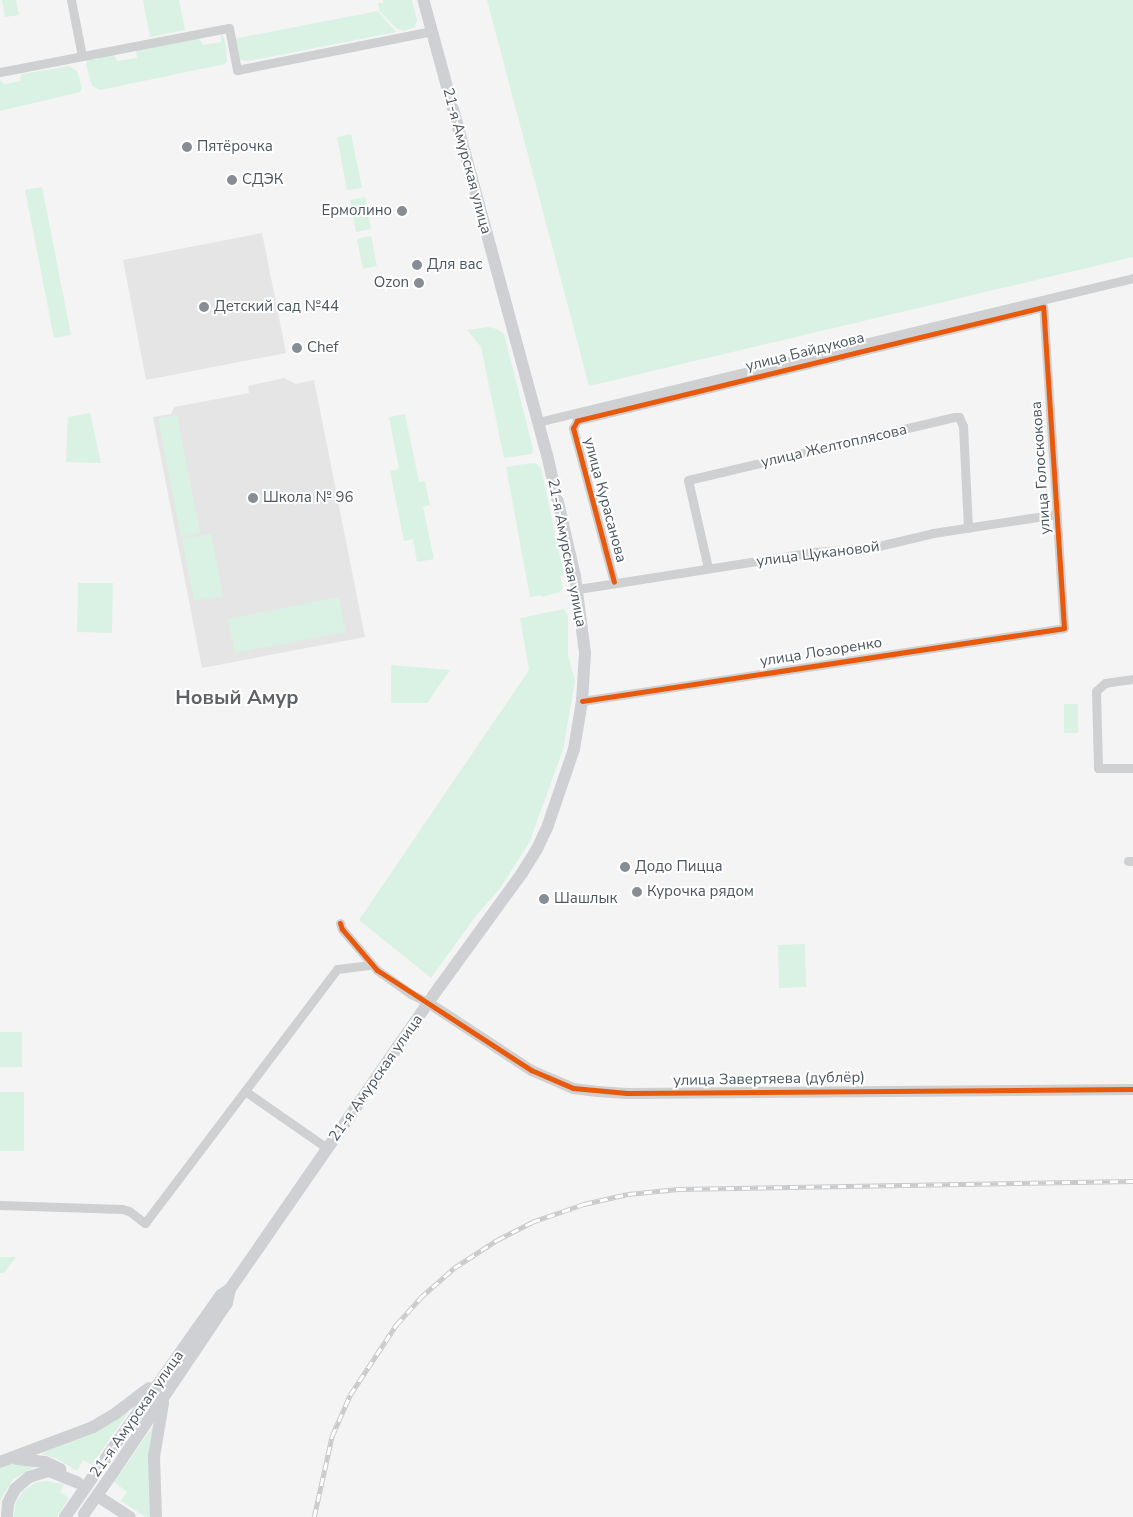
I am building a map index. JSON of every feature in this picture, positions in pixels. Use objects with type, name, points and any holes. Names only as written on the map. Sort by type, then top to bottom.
[{"type":"main road","name":"21-я Амурская улица","points":[[69,1512],[220,1295],[230,1289],[327,1148],[508,893],[537,849],[559,796],[568,768],[582,701],[585,653],[578,589],[538,422],[423,0]]},
{"type":"main road","name":"21-я Амурская улица","points":[[83,1516],[228,1303],[230,1289]]},
{"type":"main road","points":[[5,1460],[93,1427],[121,1410],[148,1388],[155,1387]]},
{"type":"main road","points":[[156,1517],[154,1457],[164,1397]]},
{"type":"main road","points":[[5,1460],[45,1462],[57,1467],[73,1481],[49,1471],[29,1477],[15,1489],[8,1503],[7,1517]]},
{"type":"main road","points":[[102,1499],[130,1517]]},
{"type":"street","points":[[71,0],[82,56]]},
{"type":"street","points":[[0,72],[229,28],[237,70],[432,31]]},
{"type":"street","name":"улица Байдукова","points":[[538,422],[1133,278]]},
{"type":"street","name":"улица Байдукова","points":[[574,424],[577,421],[1043,307]]},
{"type":"street","name":"улица Голоскокова","points":[[1043,307],[1064,628]]},
{"type":"street","name":"улица Желтоплясова","points":[[708,568],[688,480],[955,417],[959,418],[963,426],[968,528]]},
{"type":"street","name":"улица Курасанова","points":[[574,424],[614,582]]},
{"type":"street","name":"улица Цукановой","points":[[578,589],[814,552],[866,549],[968,528],[1057,514]]},
{"type":"street","name":"улица Лозоренко","points":[[582,701],[1064,628]]},
{"type":"street","points":[[1133,679],[1105,683],[1096,691],[1098,768],[1133,768]]},
{"type":"street","points":[[340,923],[342,930],[371,965],[411,994],[429,1003]]},
{"type":"street","points":[[0,1206],[122,1209],[129,1211],[145,1223],[337,969],[371,965]]},
{"type":"street","name":"улица Завертяева (дублёр)","points":[[429,1003],[530,1070],[574,1088],[598,1091],[627,1093],[1133,1088]]},
{"type":"street","points":[[245,1091],[327,1148]]},
{"type":"shaded area","name":"Детский сад №44","points":[[262,233],[286,353],[146,380],[123,260]]},
{"type":"shaded area","name":"Школа № 96","points":[[284,378],[296,384],[314,380],[365,637],[202,668],[153,417],[171,414],[174,407],[249,393],[248,386]]},
{"type":"green space","points":[[2,0],[16,0],[19,15],[5,17]]},
{"type":"green space","points":[[143,0],[179,0],[185,30],[150,37]]},
{"type":"green space","points":[[383,0],[412,0],[417,20],[415,27],[404,31],[396,28],[379,10],[378,3],[383,3]]},
{"type":"green space","points":[[487,0],[1133,0],[1133,257],[589,386]]},
{"type":"green space","points":[[378,11],[396,32],[259,59],[244,61],[239,59],[235,40],[238,38]]},
{"type":"green space","points":[[221,34],[224,37],[226,48],[227,61],[225,64],[100,90],[92,86],[86,65],[87,60],[91,58],[96,60],[101,56],[114,54],[117,61],[137,58],[136,50],[197,38],[203,45],[221,42]]},
{"type":"green space","points":[[69,66],[77,71],[82,88],[80,92],[0,111],[0,80],[4,84],[20,81],[22,74]]},
{"type":"green space","points":[[351,134],[362,188],[347,190],[337,137]]},
{"type":"green space","points":[[42,187],[71,335],[54,338],[25,190]]},
{"type":"green space","points":[[365,197],[371,229],[356,232],[350,200]]},
{"type":"green space","points":[[371,236],[377,266],[363,269],[357,239]]},
{"type":"green space","points":[[488,327],[497,329],[504,334],[533,449],[532,454],[504,458],[481,347],[467,330]]},
{"type":"green space","points":[[90,413],[101,463],[66,462],[68,417]]},
{"type":"green space","points":[[405,414],[419,482],[425,481],[430,505],[423,507],[434,559],[417,562],[413,539],[404,541],[390,471],[399,469],[389,417]]},
{"type":"green space","points":[[177,415],[200,533],[181,537],[158,419]]},
{"type":"green space","points":[[531,463],[537,464],[541,469],[564,575],[560,576],[563,588],[560,592],[542,597],[541,595],[530,597],[506,467]]},
{"type":"green space","points":[[211,534],[223,596],[194,601],[182,539]]},
{"type":"green space","points":[[78,583],[113,583],[112,633],[77,632]]},
{"type":"green space","points":[[339,597],[345,632],[235,653],[228,619]]},
{"type":"green space","points":[[564,609],[568,617],[568,655],[575,681],[563,750],[529,843],[501,887],[475,917],[431,978],[359,920],[529,670],[520,618]]},
{"type":"green space","points":[[391,665],[450,670],[427,703],[391,703]]},
{"type":"green space","points":[[1064,704],[1078,704],[1078,733],[1064,733]]},
{"type":"green space","points":[[805,944],[806,987],[779,988],[778,945]]},
{"type":"green space","points":[[0,1032],[22,1032],[22,1067],[0,1067]]},
{"type":"green space","points":[[0,1092],[24,1092],[24,1151],[0,1151]]},
{"type":"green space","points":[[0,1257],[16,1257],[4,1273],[0,1273]]},
{"type":"green space","points":[[129,1411],[92,1465],[83,1460],[77,1471],[56,1458],[41,1454]]},
{"type":"green space","points":[[153,1426],[152,1517],[146,1517],[121,1501],[127,1492],[114,1482]]},
{"type":"green space","points":[[17,1463],[37,1466],[13,1479],[0,1501],[0,1467]]},
{"type":"green space","points":[[45,1481],[64,1484],[60,1492],[69,1498],[57,1517],[14,1517],[15,1504],[23,1491],[35,1483]]},
{"type":"railway","points":[[314,1517],[332,1436],[350,1395],[396,1325],[420,1298],[454,1268],[497,1240],[532,1222],[584,1204],[628,1194],[678,1189],[1133,1181]]},
{"type":"cycle path","points":[[582,701],[1064,628],[1043,307],[577,421],[573,428],[614,582]]},
{"type":"cycle path","points":[[340,923],[342,929],[377,970],[531,1070],[573,1088],[627,1093],[1133,1089]]},
{"type":"place","name":"Пятёрочка","points":[[187,147]]},
{"type":"place","name":"СДЭК","points":[[232,180]]},
{"type":"place","name":"Ермолино","points":[[402,211]]},
{"type":"place","name":"Для вас","points":[[417,265]]},
{"type":"place","name":"Ozon","points":[[419,283]]},
{"type":"place","name":"Детский сад №44","points":[[204,307]]},
{"type":"place","name":"Chef","points":[[297,348]]},
{"type":"place","name":"Школа № 96","points":[[253,498]]},
{"type":"place","name":"Додо Пицца","points":[[625,867]]},
{"type":"place","name":"Курочка рядом","points":[[637,892]]},
{"type":"place","name":"Шашлык","points":[[544,899]]},
{"type":"district","name":"Новый Амур","points":[[237,697]]}]
